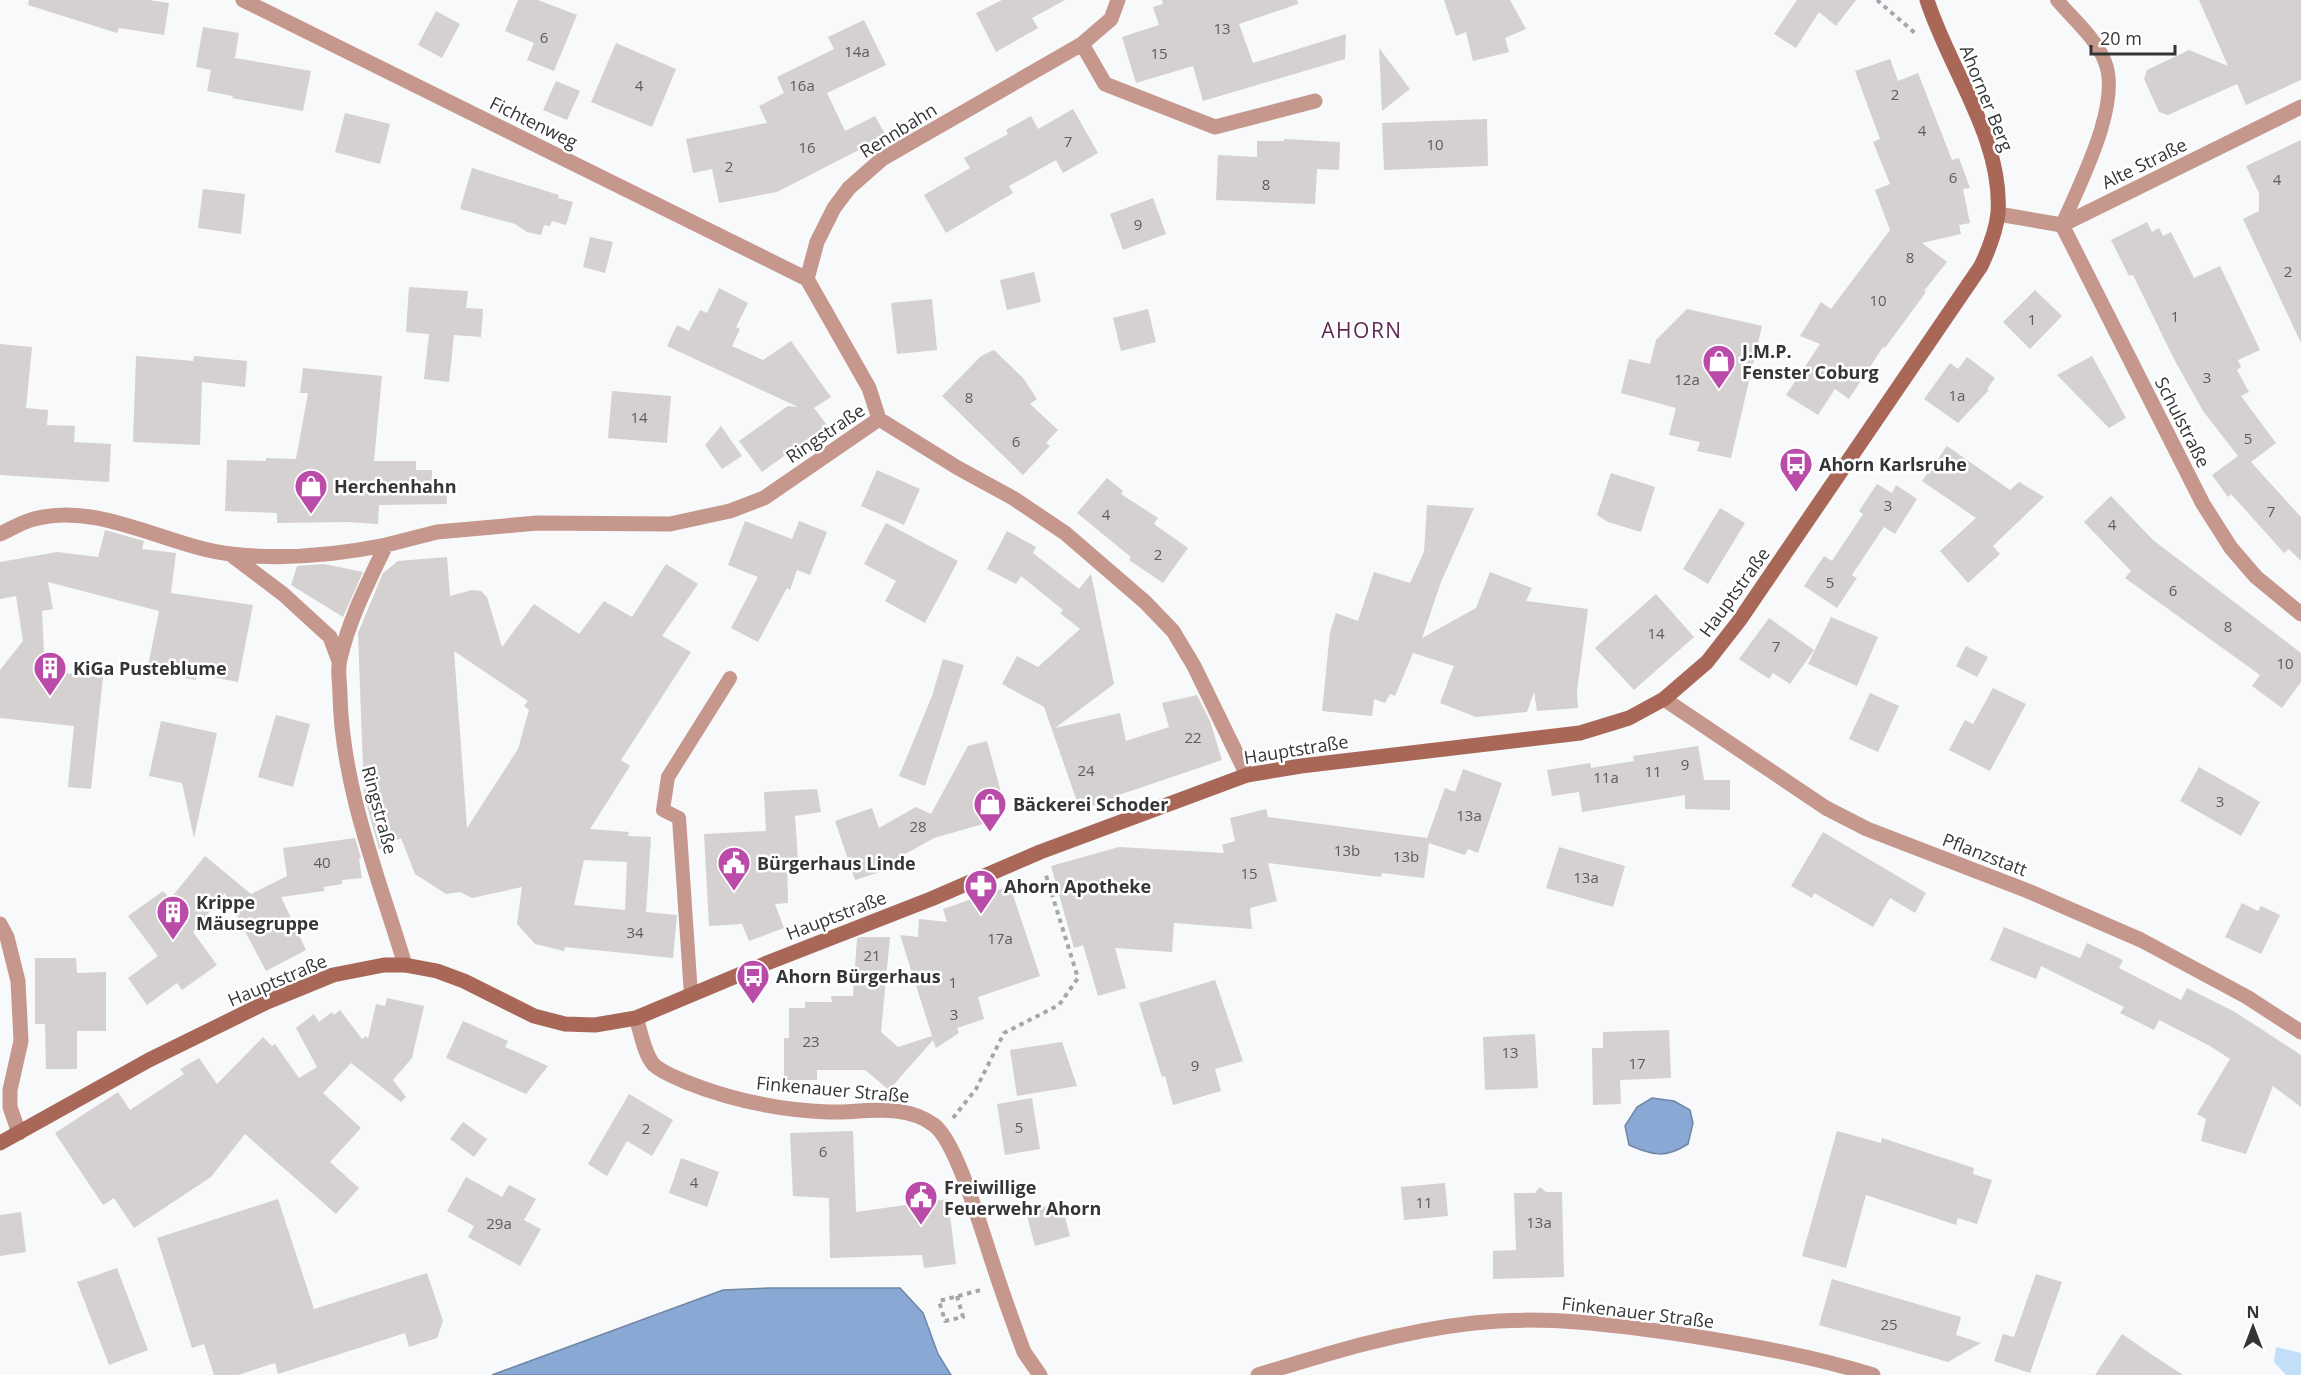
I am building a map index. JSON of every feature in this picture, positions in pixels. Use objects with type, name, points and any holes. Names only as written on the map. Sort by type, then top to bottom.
[{"type":"street","name":"Fichtenweg","points":[[243,0],[807,279]]},
{"type":"street","name":"Rennbahn","points":[[807,279],[817,242],[834,208],[849,188],[882,159],[1082,44],[1111,19],[1118,0]]},
{"type":"street","name":"Ahorner Berg","points":[[1927,0],[1950,58],[1986,137],[1997,177],[1998,214]]},
{"type":"street","points":[[1082,44],[1105,84],[1215,127],[1315,101]]},
{"type":"street","name":"Alte Straße","points":[[2062,225],[2301,107]]},
{"type":"street","points":[[1998,214],[2062,225]]},
{"type":"street","name":"Hauptstraße","points":[[0,1143],[149,1060],[267,1002],[333,975],[384,965],[405,965],[446,974],[534,1016],[565,1024],[595,1025],[636,1018],[931,899],[1040,852],[1247,775],[1301,766],[1580,733],[1629,718],[1664,699],[1707,662],[1739,621],[1981,266],[1992,242],[1998,214]]},
{"type":"street","name":"Schulstraße","points":[[2062,225],[2203,504],[2231,548],[2256,577],[2301,614]]},
{"type":"street","points":[[807,279],[868,388],[879,418]]},
{"type":"street","name":"Ringstraße","points":[[0,534],[32,519],[72,516],[126,524],[207,550],[263,556],[342,553],[437,532],[537,523],[670,524],[730,512],[764,498],[879,418],[958,468],[1013,498],[1056,527],[1145,602],[1173,631],[1189,657],[1247,775]]},
{"type":"street","name":"Ringstraße","points":[[339,661],[359,602],[386,545]]},
{"type":"street","name":"Ringstraße","points":[[230,554],[284,594],[330,637],[339,661],[340,716],[349,774],[405,965]]},
{"type":"street","name":"Pflanzstatt","points":[[1664,699],[1826,808],[1867,829],[2028,891],[2141,940],[2247,997],[2301,1032]]},
{"type":"street","points":[[0,924],[7,937],[18,981],[21,1041],[10,1090],[10,1107],[19,1133]]},
{"type":"street","name":"Finkenauer Straße","points":[[636,1018],[653,1064],[666,1073],[709,1091],[749,1102],[816,1111],[890,1110],[920,1116],[935,1125],[942,1132],[958,1162],[1024,1352],[1040,1375]]},
{"type":"street","name":"Finkenauer Straße","points":[[1258,1375],[1348,1347],[1423,1330],[1475,1322],[1522,1320],[1619,1325],[1761,1347],[1873,1375]]},
{"type":"lane","points":[[2057,0],[2095,44],[2106,63],[2110,90],[2106,117],[2062,225]]},
{"type":"lane","points":[[691,995],[679,818],[663,810],[668,777],[730,678]]},
{"type":"path","points":[[942,1132],[976,1089],[1004,1033],[1059,1005],[1078,978],[1040,852]]},
{"type":"path","points":[[957,1296],[963,1317],[945,1322],[939,1300],[999,1285]]},
{"type":"shaded area","points":[[1652,1098],[1674,1101],[1690,1110],[1693,1123],[1688,1144],[1665,1154],[1652,1153],[1629,1145],[1625,1126],[1637,1107]]},
{"type":"shaded area","points":[[900,1288],[923,1313],[938,1354],[951,1375],[492,1375],[723,1290]]},
{"type":"shaded area","points":[[2276,1347],[2301,1353],[2301,1375],[2286,1375],[2274,1362]]},
{"type":"building","points":[[29,0],[149,0],[169,3],[164,35],[119,28],[117,33],[28,5]]},
{"type":"building","points":[[518,0],[538,0],[577,15],[554,71],[527,60],[534,43],[505,31]]},
{"type":"building","points":[[1002,0],[1065,0],[1032,18],[1038,28],[996,52],[976,13]]},
{"type":"building","points":[[1162,0],[1297,0],[1298,4],[1239,24],[1253,63],[1346,34],[1345,59],[1203,101],[1193,66],[1136,83],[1122,37],[1159,25],[1153,7],[1163,4]]},
{"type":"building","points":[[1444,0],[1510,0],[1526,29],[1505,38],[1509,52],[1473,61],[1466,32],[1456,36]]},
{"type":"building","points":[[1797,0],[1856,0],[1836,26],[1819,12],[1796,48],[1774,34]]},
{"type":"building","points":[[2199,0],[2301,0],[2301,80],[2246,105],[2237,84],[2168,115],[2159,112],[2144,79],[2147,70],[2189,50],[2228,66]]},
{"type":"building","points":[[436,11],[460,24],[442,58],[418,45]]},
{"type":"building","points":[[864,20],[886,65],[827,93],[845,131],[875,116],[886,136],[777,192],[719,203],[712,169],[693,173],[686,139],[767,123],[759,106],[784,93],[777,77],[834,49],[828,37]]},
{"type":"building","points":[[203,27],[239,33],[235,58],[311,71],[303,111],[207,91],[211,70],[196,67]]},
{"type":"building","points":[[616,43],[676,69],[652,127],[591,102]]},
{"type":"building","points":[[1379,48],[1410,89],[1382,111]]},
{"type":"building","points":[[1890,59],[1898,81],[1918,73],[1952,160],[1959,158],[1970,188],[1963,189],[1970,223],[1959,225],[1961,234],[1922,243],[1947,262],[1885,348],[1883,347],[1849,399],[1835,389],[1818,415],[1786,395],[1820,344],[1800,336],[1821,302],[1831,309],[1890,230],[1875,190],[1890,184],[1873,142],[1880,139],[1855,71]]},
{"type":"building","points":[[556,81],[580,91],[567,120],[543,110]]},
{"type":"building","points":[[1073,109],[1098,153],[1063,173],[1056,160],[1009,186],[1013,193],[946,233],[924,195],[970,168],[964,158],[1008,134],[1006,130],[1031,116],[1038,129]]},
{"type":"building","points":[[345,113],[390,124],[380,164],[335,152]]},
{"type":"building","points":[[1487,119],[1488,166],[1384,170],[1382,123]]},
{"type":"building","points":[[1284,139],[1340,142],[1339,170],[1317,169],[1315,204],[1216,200],[1218,155],[1257,157],[1257,141],[1284,141]]},
{"type":"building","points":[[2301,140],[2301,343],[2243,219],[2259,211],[2259,193],[2246,166]]},
{"type":"building","points":[[472,168],[559,195],[558,198],[573,202],[566,225],[552,221],[550,226],[544,225],[541,235],[527,232],[515,224],[460,209]]},
{"type":"building","points":[[203,189],[245,194],[241,234],[198,228]]},
{"type":"building","points":[[1153,198],[1166,234],[1123,250],[1110,214]]},
{"type":"building","points":[[2147,222],[2152,232],[2159,228],[2163,236],[2171,232],[2194,278],[2220,266],[2260,350],[2238,360],[2241,367],[2237,370],[2249,392],[2241,396],[2276,443],[2251,462],[2301,517],[2301,561],[2289,549],[2284,553],[2231,494],[2228,497],[2212,475],[2238,456],[2203,411],[2174,359],[2133,275],[2129,276],[2111,240]]},
{"type":"building","points":[[590,237],[613,242],[605,273],[583,267]]},
{"type":"building","points":[[1034,272],[1041,302],[1007,310],[1000,280]]},
{"type":"building","points":[[409,287],[468,291],[466,308],[483,309],[481,337],[454,335],[449,382],[424,379],[429,334],[406,332]]},
{"type":"building","points":[[719,288],[748,303],[736,327],[740,329],[732,346],[763,360],[791,341],[831,397],[814,408],[827,425],[762,472],[739,441],[788,406],[798,407],[667,346],[677,325],[689,331],[700,310],[707,313]]},
{"type":"building","points":[[2035,290],[2062,316],[2030,349],[2003,322]]},
{"type":"building","points":[[932,299],[937,350],[897,354],[891,303]]},
{"type":"building","points":[[1148,309],[1156,342],[1121,351],[1113,318]]},
{"type":"building","points":[[1687,309],[1762,326],[1731,458],[1697,451],[1700,442],[1669,435],[1676,408],[1621,393],[1629,359],[1650,364],[1656,340]]},
{"type":"building","points":[[0,344],[32,347],[26,408],[48,410],[47,425],[75,426],[74,442],[111,444],[109,482],[0,475]]},
{"type":"building","points":[[994,350],[1023,378],[1037,399],[1030,404],[1058,430],[1046,443],[1050,446],[1023,475],[942,396],[981,356]]},
{"type":"building","points":[[136,356],[193,361],[194,356],[247,361],[245,387],[202,382],[200,445],[133,442]]},
{"type":"building","points":[[2092,356],[2126,418],[2109,428],[2057,375]]},
{"type":"building","points":[[1967,357],[1995,378],[1987,389],[1989,390],[1958,423],[1924,399],[1950,363],[1958,369]]},
{"type":"building","points":[[303,368],[382,376],[374,461],[416,461],[416,470],[432,470],[432,482],[446,482],[447,504],[379,505],[378,524],[277,523],[277,513],[225,511],[227,460],[296,459],[308,393],[300,393]]},
{"type":"building","points":[[612,391],[671,396],[667,443],[608,438]]},
{"type":"building","points":[[721,426],[742,456],[722,469],[705,445]]},
{"type":"building","points":[[1947,446],[2010,490],[2019,482],[2044,497],[1993,546],[2000,554],[1968,583],[1940,551],[1976,518],[1922,481]]},
{"type":"building","points":[[877,470],[920,489],[904,525],[861,506]]},
{"type":"building","points":[[1611,473],[1655,487],[1641,532],[1608,522],[1597,515]]},
{"type":"building","points":[[1107,478],[1123,491],[1121,494],[1158,518],[1154,524],[1188,548],[1163,583],[1129,560],[1131,557],[1077,513]]},
{"type":"building","points":[[1877,484],[1892,493],[1896,485],[1917,499],[1895,534],[1884,527],[1852,575],[1857,578],[1837,608],[1804,586],[1824,556],[1832,561],[1863,514],[1859,511]]},
{"type":"building","points":[[2111,496],[2153,540],[2301,653],[2301,682],[2282,708],[2252,686],[2260,675],[2125,578],[2131,571],[2084,522]]},
{"type":"building","points":[[1427,505],[1474,508],[1441,582],[1422,638],[1476,608],[1490,572],[1532,588],[1526,601],[1588,609],[1577,691],[1578,708],[1537,711],[1534,692],[1527,712],[1476,717],[1440,703],[1454,666],[1413,653],[1395,696],[1390,694],[1385,703],[1374,699],[1372,716],[1322,711],[1330,632],[1336,613],[1358,621],[1374,572],[1410,583],[1424,552]]},
{"type":"building","points":[[1720,508],[1745,523],[1708,584],[1683,569]]},
{"type":"building","points":[[745,521],[792,539],[799,521],[827,532],[810,575],[797,570],[790,590],[787,588],[758,642],[731,628],[758,577],[728,565]]},
{"type":"building","points":[[886,523],[958,561],[925,623],[885,601],[896,581],[864,564]]},
{"type":"building","points":[[105,530],[144,541],[142,549],[176,553],[171,593],[253,605],[238,682],[197,674],[196,680],[147,671],[159,611],[48,582],[53,609],[42,611],[45,671],[103,677],[91,789],[68,787],[74,726],[0,718],[0,670],[23,641],[16,596],[0,599],[0,562],[57,552],[98,557]]},
{"type":"building","points":[[1007,531],[1036,547],[1033,553],[1079,589],[1091,574],[1114,684],[1055,728],[1120,713],[1126,741],[1169,727],[1162,703],[1197,695],[1210,721],[1222,760],[1080,810],[1044,707],[1002,684],[1017,656],[1038,667],[1080,629],[1060,613],[1063,610],[1021,576],[1016,584],[987,569]]},
{"type":"building","points":[[447,557],[450,596],[472,590],[481,591],[487,597],[502,647],[534,604],[579,634],[604,601],[632,617],[666,564],[698,584],[662,636],[691,652],[621,760],[630,766],[590,829],[629,832],[628,836],[651,837],[646,912],[677,915],[673,958],[565,947],[564,951],[535,944],[517,924],[522,887],[472,898],[460,892],[446,894],[415,874],[401,838],[379,849],[364,795],[358,633],[383,573],[398,561]],"holes":[[[454,651],[528,701],[524,706],[529,710],[518,749],[467,828]],[[584,860],[627,862],[625,910],[574,905]]]},
{"type":"building","points":[[324,564],[363,572],[343,617],[291,585],[297,566]]},
{"type":"building","points":[[1656,594],[1694,637],[1634,690],[1595,648]]},
{"type":"building","points":[[1831,617],[1878,637],[1857,686],[1808,664]]},
{"type":"building","points":[[1769,618],[1814,650],[1790,684],[1773,673],[1769,679],[1739,659]]},
{"type":"building","points":[[1966,646],[1988,657],[1977,677],[1956,666]]},
{"type":"building","points":[[943,659],[964,665],[925,786],[899,776],[932,696]]},
{"type":"building","points":[[1993,688],[2026,704],[1990,771],[1949,750],[1965,720],[1973,724]]},
{"type":"building","points":[[1870,693],[1899,706],[1878,752],[1849,739]]},
{"type":"building","points":[[276,715],[310,724],[293,787],[258,777]]},
{"type":"building","points":[[161,721],[217,733],[194,838],[182,783],[149,776]]},
{"type":"building","points":[[987,741],[1006,810],[989,815],[990,822],[934,838],[891,862],[893,868],[855,880],[835,821],[872,808],[879,828],[916,807],[931,814],[968,746]]},
{"type":"building","points":[[1698,746],[1704,780],[1730,780],[1730,810],[1685,809],[1685,795],[1582,812],[1579,792],[1552,796],[1547,770],[1590,763],[1591,768],[1634,761],[1633,756]]},
{"type":"building","points":[[2199,767],[2260,802],[2241,836],[2180,801]]},
{"type":"building","points":[[1463,769],[1502,783],[1478,853],[1468,849],[1465,855],[1429,843],[1424,878],[1382,873],[1381,877],[1268,863],[1277,901],[1250,908],[1252,929],[1174,923],[1172,952],[1115,948],[1126,988],[1098,996],[1083,945],[1074,948],[1051,866],[1119,847],[1224,853],[1222,845],[1235,841],[1230,818],[1266,809],[1268,817],[1427,838],[1445,788],[1455,792]]},
{"type":"building","points":[[817,789],[821,812],[795,816],[798,860],[787,860],[788,903],[775,904],[784,928],[749,941],[742,924],[709,926],[704,834],[766,831],[764,792]]},
{"type":"building","points":[[1823,832],[1926,893],[1915,913],[1890,898],[1873,927],[1814,893],[1812,898],[1791,886]]},
{"type":"building","points":[[355,838],[361,858],[359,859],[362,878],[342,880],[342,884],[324,887],[324,891],[281,897],[306,950],[266,971],[225,893],[193,932],[217,965],[182,990],[177,983],[147,1005],[128,978],[158,956],[128,916],[163,891],[170,899],[205,856],[251,894],[287,876],[283,848]]},
{"type":"building","points":[[1559,847],[1625,866],[1613,907],[1546,888]]},
{"type":"building","points":[[1010,886],[1040,976],[978,997],[984,1019],[957,1028],[959,1033],[936,1048],[933,1040],[889,1090],[865,1070],[817,1070],[817,1080],[784,1080],[784,1038],[789,1038],[789,1008],[805,1008],[805,1002],[832,1002],[831,996],[853,996],[857,938],[890,937],[881,1032],[898,1047],[932,1036],[900,935],[918,937],[919,919],[947,922],[943,909]]},
{"type":"building","points":[[2242,903],[2258,911],[2261,906],[2280,915],[2261,954],[2225,937]]},
{"type":"building","points":[[2004,927],[2080,958],[2087,943],[2123,960],[2119,968],[2181,1000],[2187,988],[2235,1012],[2301,1055],[2301,1107],[2273,1086],[2246,1154],[2201,1141],[2206,1119],[2197,1114],[2230,1059],[2159,1020],[2154,1030],[2120,1013],[2124,1007],[2041,966],[2036,979],[1990,960]]},
{"type":"building","points":[[35,958],[76,958],[77,973],[106,972],[106,1031],[77,1031],[77,1069],[46,1069],[45,1024],[35,1024]]},
{"type":"building","points":[[1215,980],[1243,1061],[1215,1069],[1221,1091],[1173,1105],[1139,1003]]},
{"type":"building","points":[[387,998],[424,1006],[412,1058],[393,1080],[406,1097],[401,1102],[351,1063],[323,1093],[361,1128],[330,1162],[359,1188],[336,1214],[245,1134],[211,1177],[134,1228],[114,1198],[103,1205],[55,1133],[118,1092],[130,1110],[184,1074],[180,1069],[199,1058],[217,1084],[263,1037],[272,1046],[275,1044],[299,1078],[317,1067],[296,1028],[314,1014],[319,1022],[332,1012],[334,1015],[340,1010],[362,1039],[366,1036],[368,1039],[376,1004],[385,1006]]},
{"type":"building","points":[[463,1021],[508,1041],[505,1047],[548,1066],[526,1094],[446,1058]]},
{"type":"building","points":[[1669,1030],[1671,1078],[1620,1080],[1621,1104],[1593,1105],[1592,1048],[1603,1048],[1603,1032]]},
{"type":"building","points":[[1535,1034],[1538,1088],[1485,1090],[1483,1037]]},
{"type":"building","points":[[1062,1042],[1077,1086],[1017,1096],[1010,1050]]},
{"type":"building","points":[[629,1094],[673,1120],[652,1156],[627,1141],[607,1176],[588,1164]]},
{"type":"building","points":[[1032,1098],[1040,1149],[1005,1155],[997,1104]]},
{"type":"building","points":[[463,1122],[487,1139],[474,1157],[450,1139]]},
{"type":"building","points":[[853,1131],[856,1212],[948,1199],[956,1264],[924,1268],[922,1255],[830,1258],[829,1198],[793,1196],[790,1133]]},
{"type":"building","points":[[1837,1131],[1881,1143],[1882,1138],[1974,1168],[1973,1174],[1992,1180],[1977,1224],[1958,1218],[1956,1225],[1866,1195],[1846,1268],[1802,1256]]},
{"type":"building","points":[[681,1158],[719,1172],[707,1207],[669,1193]]},
{"type":"building","points":[[466,1177],[502,1197],[509,1185],[536,1199],[524,1220],[541,1229],[520,1266],[468,1237],[474,1226],[447,1211]]},
{"type":"building","points":[[1445,1183],[1448,1216],[1404,1220],[1401,1187]]},
{"type":"building","points":[[1540,1187],[1546,1192],[1562,1192],[1564,1277],[1493,1279],[1493,1251],[1516,1250],[1514,1193],[1535,1193]]},
{"type":"building","points":[[278,1199],[314,1309],[427,1273],[443,1321],[437,1338],[409,1347],[405,1333],[278,1374],[275,1363],[238,1375],[214,1375],[204,1344],[192,1348],[157,1238]]},
{"type":"building","points":[[1061,1202],[1070,1236],[1035,1246],[1026,1212]]},
{"type":"building","points":[[21,1212],[26,1252],[0,1256],[0,1215]]},
{"type":"building","points":[[117,1268],[148,1350],[109,1365],[77,1282]]},
{"type":"building","points":[[2036,1274],[2062,1282],[2030,1373],[1994,1361],[2003,1334],[2014,1337]]},
{"type":"building","points":[[1832,1279],[1961,1317],[1956,1335],[1981,1343],[1948,1362],[1819,1325]]},
{"type":"building","points":[[2122,1334],[2151,1354],[2183,1375],[2095,1375]]},
{"type":"place","name":"J.M.P. Fenster Coburg","points":[[1719,390]]},
{"type":"place","name":"Ahorn Karlsruhe","points":[[1796,493]]},
{"type":"place","name":"Herchenhahn","points":[[311,515]]},
{"type":"place","name":"KiGa Pusteblume","points":[[50,697]]},
{"type":"place","name":"Bäckerei Schoder","points":[[990,833]]},
{"type":"place","name":"Bürgerhaus Linde","points":[[734,892]]},
{"type":"place","name":"Ahorn Apotheke","points":[[981,915]]},
{"type":"place","name":"Krippe Mäusegruppe","points":[[173,941]]},
{"type":"place","name":"Ahorn Bürgerhaus","points":[[753,1005]]},
{"type":"place","name":"Freiwillige Feuerwehr Ahorn","points":[[921,1226]]},
{"type":"district","name":"AHORN","points":[[1362,330]]}]
